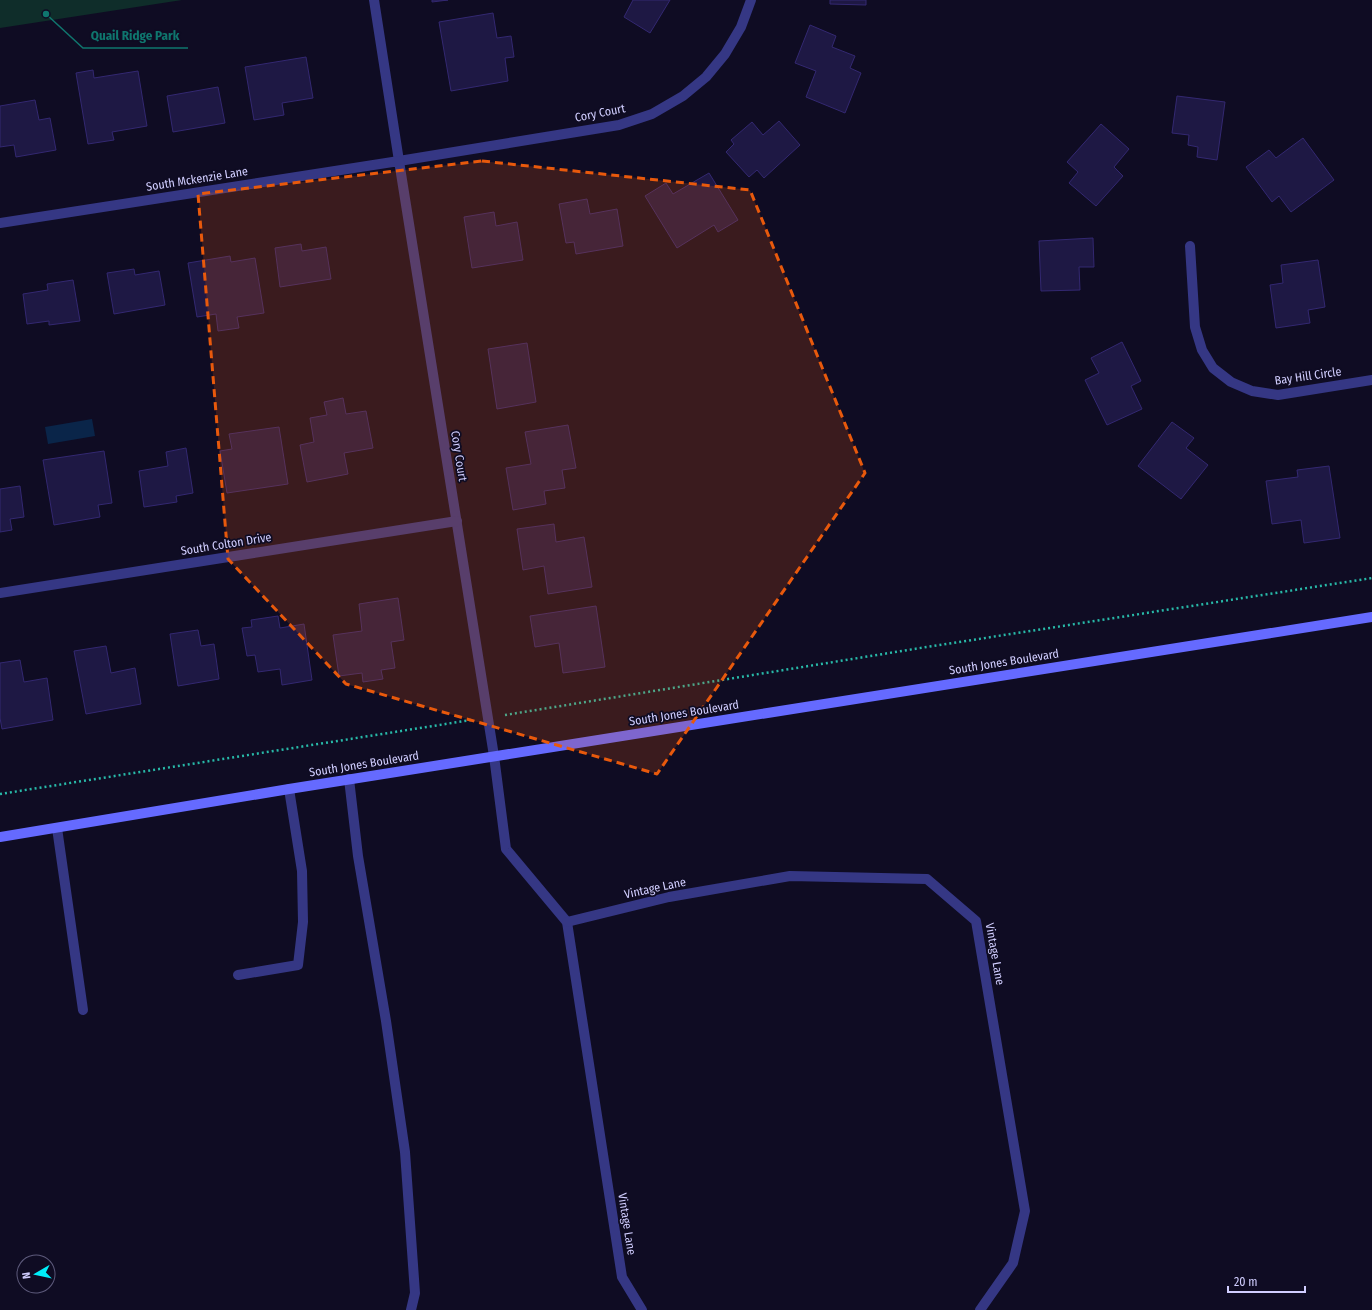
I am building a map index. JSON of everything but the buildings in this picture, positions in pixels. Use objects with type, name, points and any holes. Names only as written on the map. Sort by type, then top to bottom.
[{"type":"street","name":"Cory Court","points":[[374,0],[494,756]]},
{"type":"street","name":"Cory Court","points":[[399,161],[619,124],[652,114],[683,96],[706,77],[726,54],[741,27],[751,0]]},
{"type":"street","name":"South Mckenzie Lane","points":[[0,223],[399,161]]},
{"type":"street","name":"Bay Hill Circle","points":[[1190,246],[1195,327],[1202,350],[1213,368],[1231,382],[1252,391],[1278,395],[1372,380]]},
{"type":"street","name":"South Colton Drive","points":[[0,593],[456,521]]},
{"type":"street","name":"South Jones Boulevard","points":[[0,837],[349,779],[1372,618]]},
{"type":"street","points":[[494,756],[506,849],[568,922]]},
{"type":"street","points":[[349,779],[358,856],[386,1021],[405,1152],[415,1293],[411,1310]]},
{"type":"street","points":[[238,974],[298,965],[303,922],[302,871],[289,789]]},
{"type":"street","points":[[57,828],[83,1010]]},
{"type":"street","name":"Vintage Lane","points":[[642,1310],[622,1277],[568,922],[669,897],[790,876],[927,879],[976,921],[1025,1211],[1013,1263],[980,1310]]},
{"type":"path","points":[[0,794],[1372,578]]},
{"type":"highlighted area","points":[[482,161],[750,190],[865,473],[657,774],[346,684],[228,559],[198,194]]},
{"type":"green space","points":[[0,0],[182,0],[0,28]]},
{"type":"water","points":[[92,419],[95,436],[48,444],[45,427]]},
{"type":"place","name":"Quail Ridge Park","points":[[46,14]]}]
